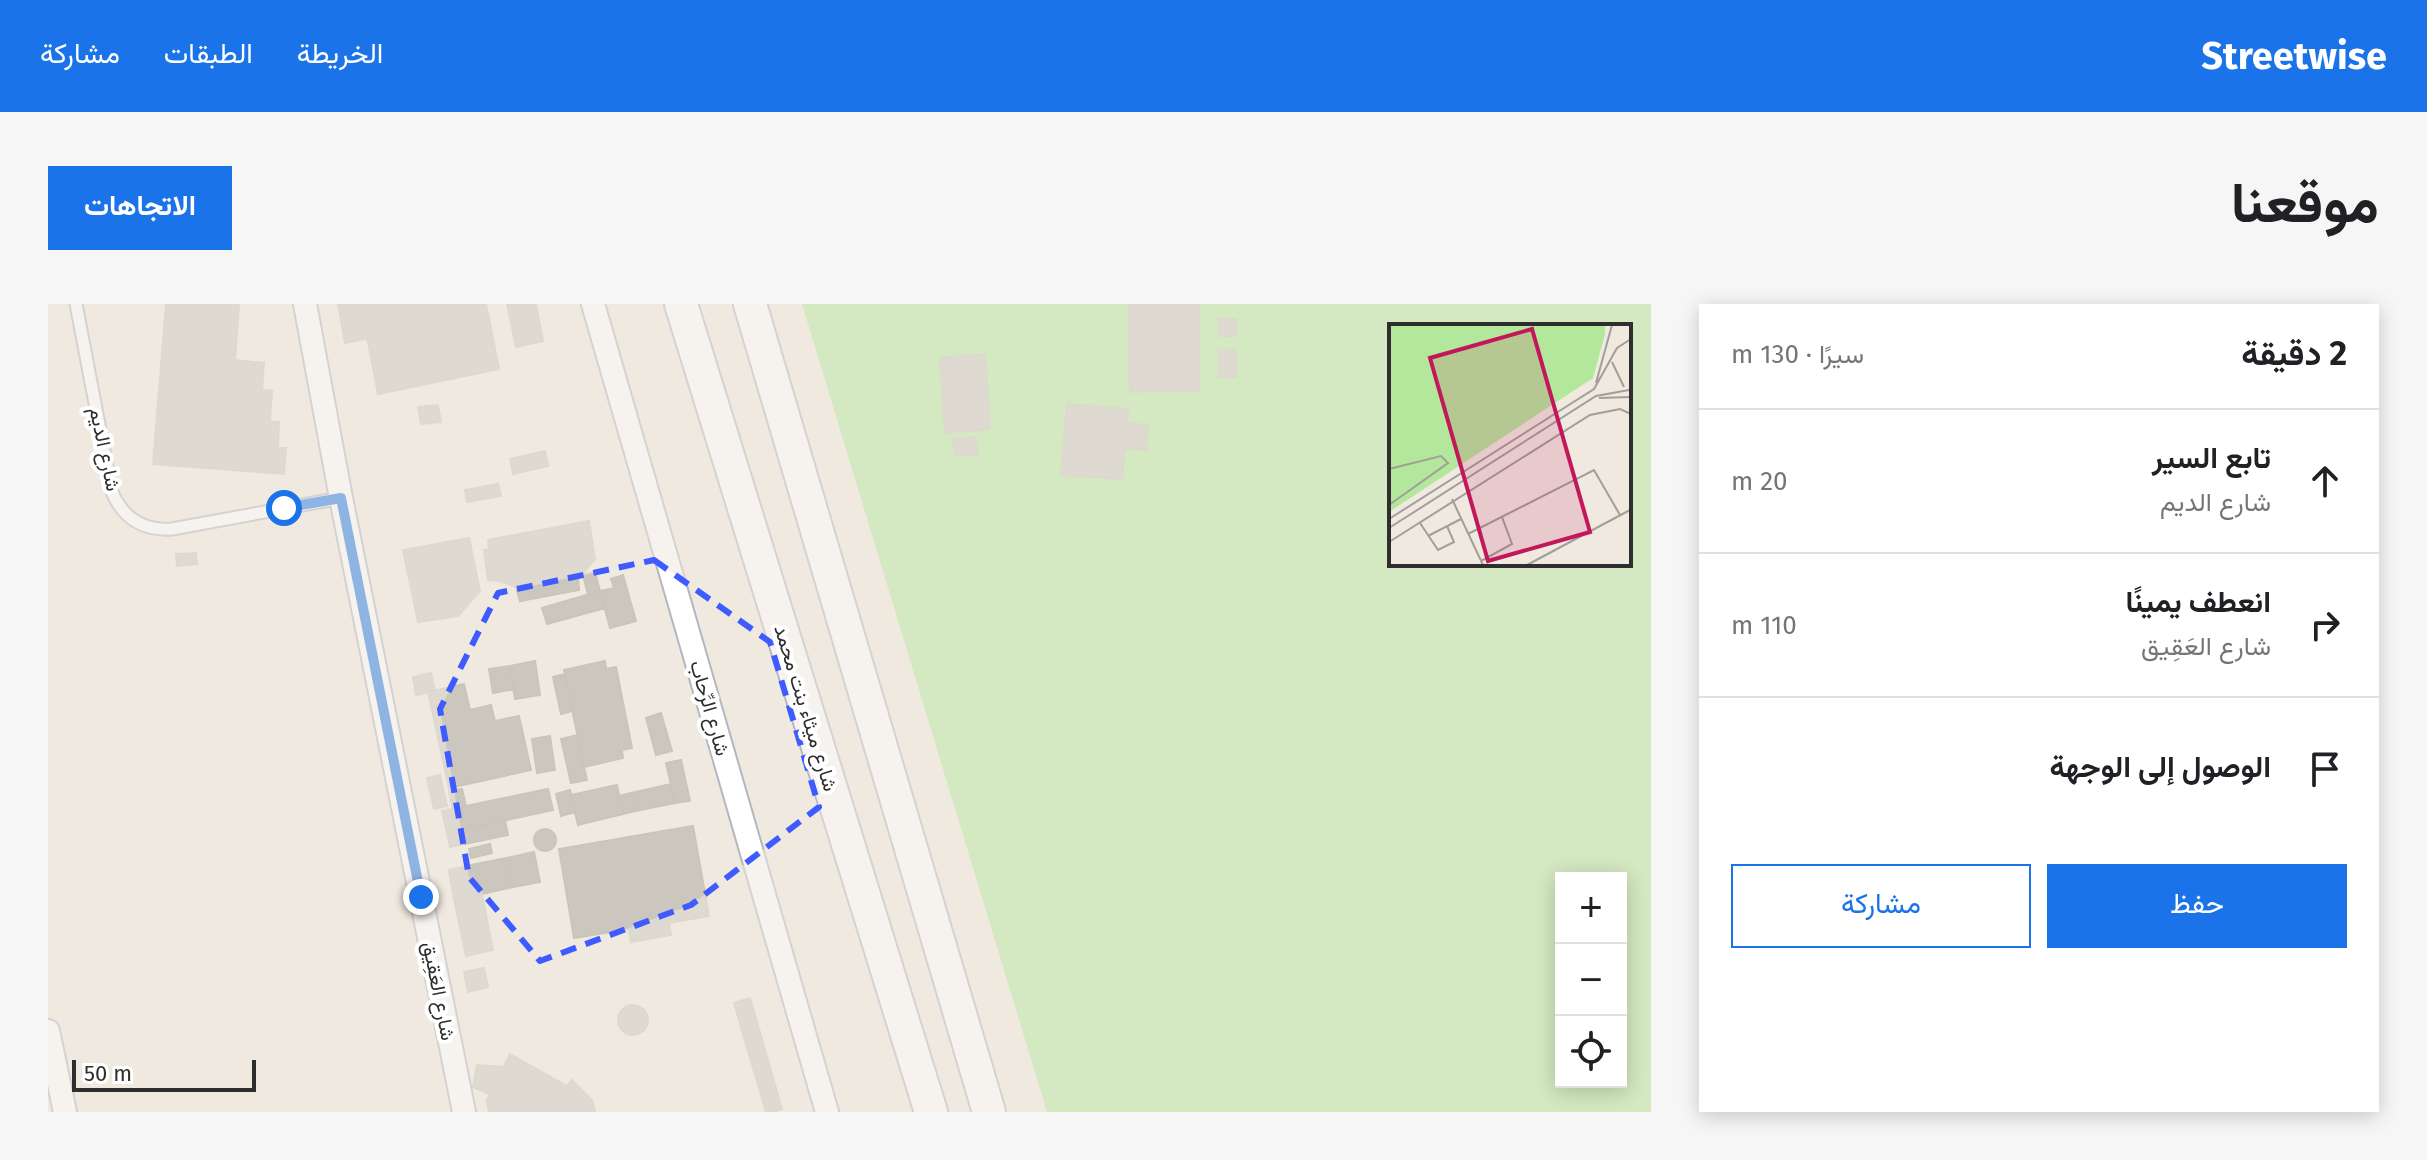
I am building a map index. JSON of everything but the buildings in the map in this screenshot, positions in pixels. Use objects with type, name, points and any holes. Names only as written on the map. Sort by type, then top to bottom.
[{"type":"main road","name":"شارع ميثاء بنت محمد","points":[[681,304],[931,1112]]},
{"type":"main road","points":[[750,304],[989,1112]]},
{"type":"street","name":"شارع العَقِيق","points":[[305,304],[464,1112]]},
{"type":"street","name":"شارع الرِّحاب","points":[[593,304],[827,1112]]},
{"type":"street","points":[[48,1031],[65,1112]]},
{"type":"lane","name":"شارع الديم","points":[[76,304],[112,492],[124,513],[133,521],[151,529],[172,529],[341,498]]},
{"type":"highlighted area","points":[[654,560],[770,642],[819,807],[691,905],[540,961],[469,877],[440,709],[498,593]]},
{"type":"green space","points":[[802,304],[1651,304],[1651,1112],[1047,1112]]},
{"type":"route","points":[[284,508],[341,498],[421,897]]}]
